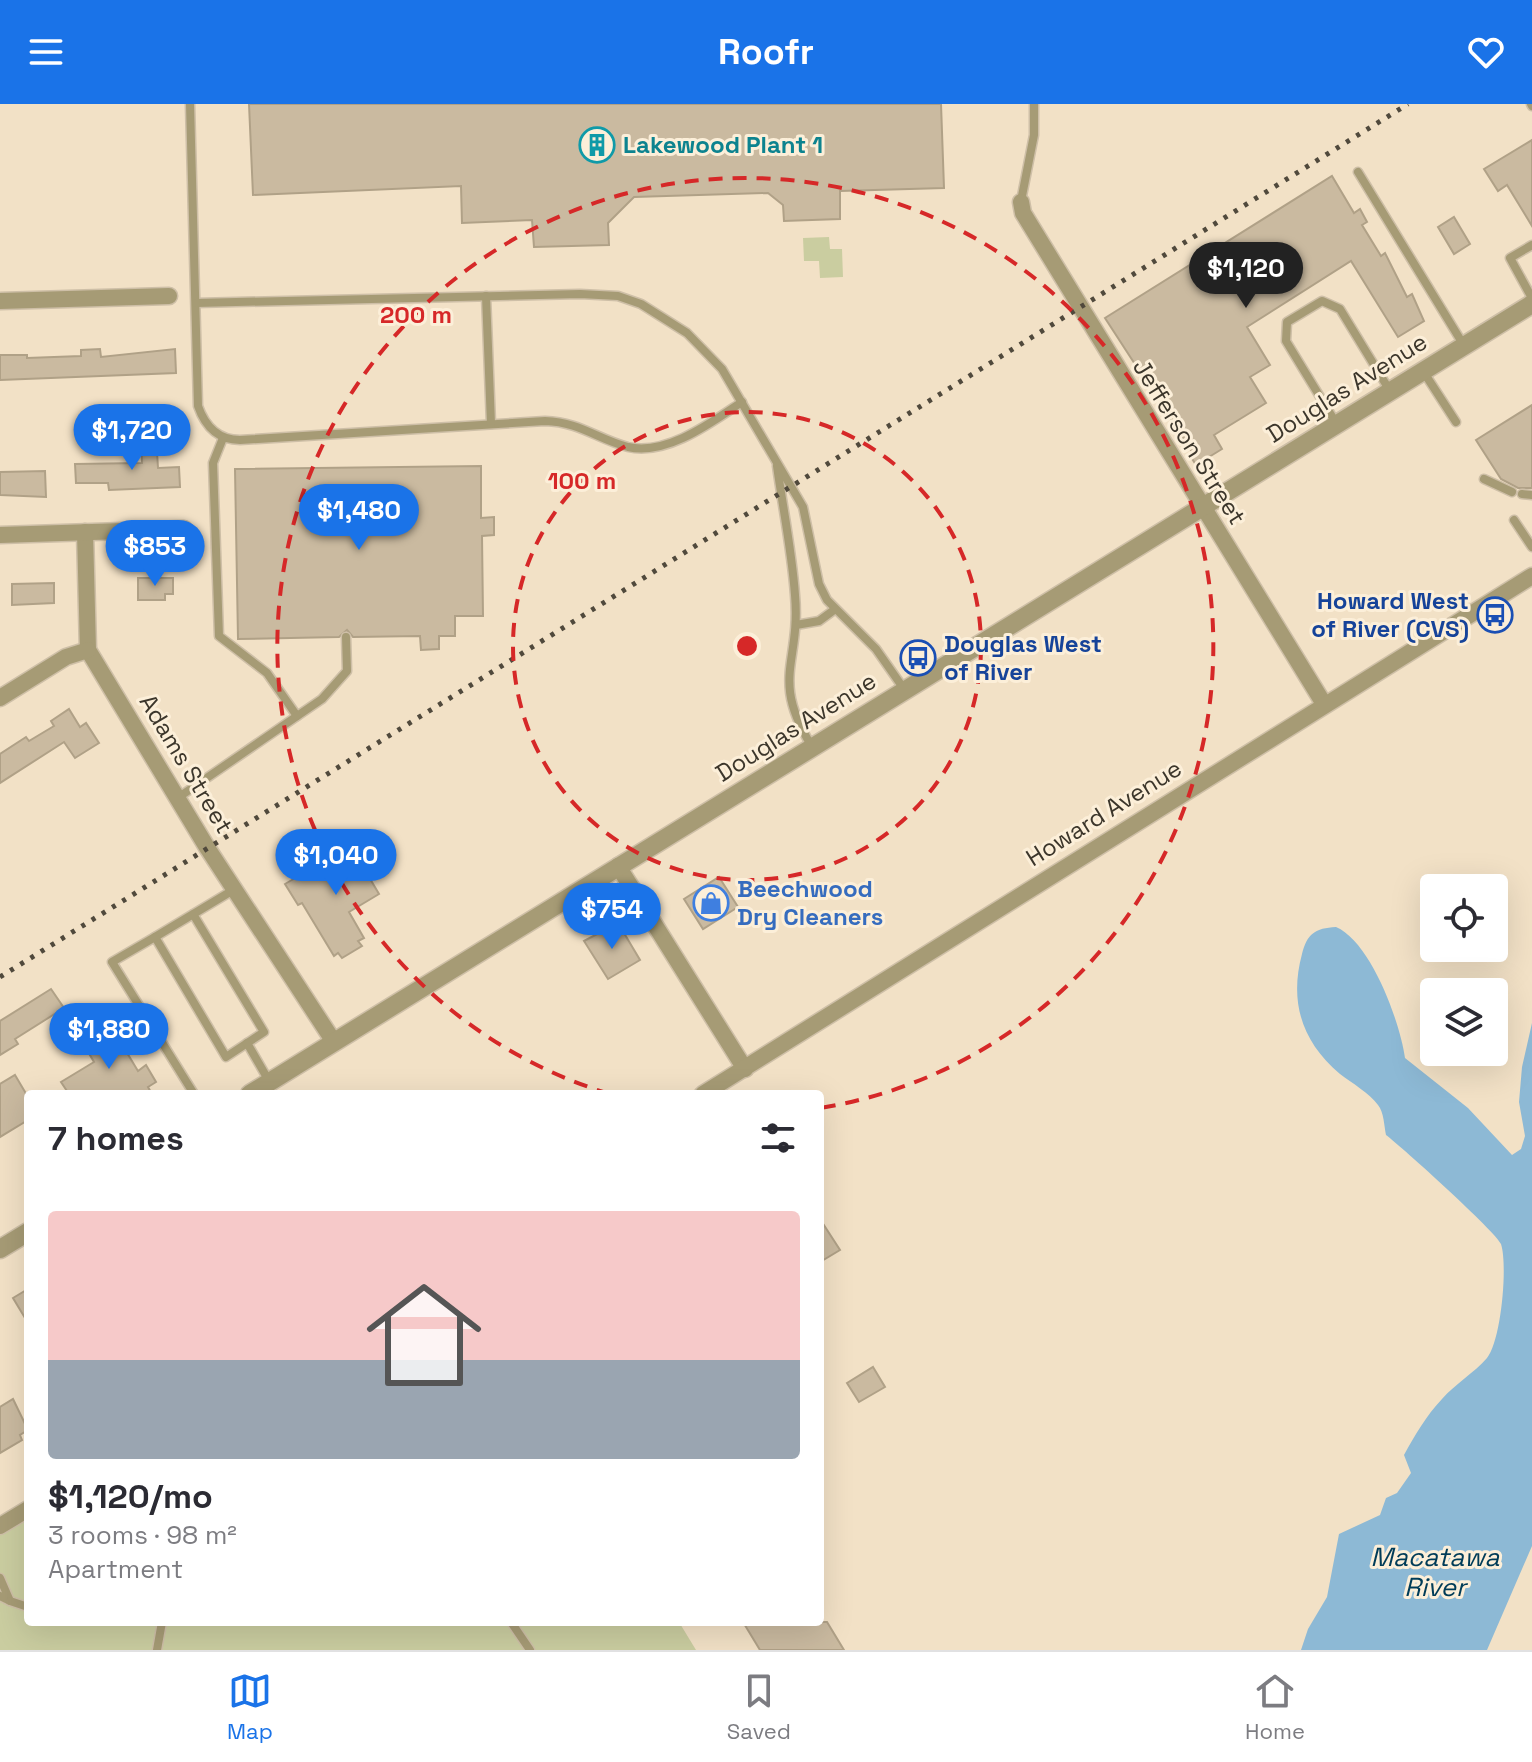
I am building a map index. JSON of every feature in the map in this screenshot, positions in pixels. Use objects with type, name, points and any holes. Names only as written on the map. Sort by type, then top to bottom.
[{"type":"street","name":"Jefferson Street","points":[[1021,202],[1029,224],[1324,704]]},
{"type":"street","points":[[0,301],[169,296]]},
{"type":"street","name":"Douglas Avenue","points":[[256,1090],[811,745],[1532,304]]},
{"type":"street","points":[[0,535],[184,529]]},
{"type":"street","points":[[0,698],[66,657],[88,650],[85,532]]},
{"type":"street","name":"Howard Avenue","points":[[710,1090],[1532,576]]},
{"type":"street","name":"Adams Street","points":[[88,650],[235,889],[334,1042]]},
{"type":"street","points":[[618,866],[745,1069]]},
{"type":"street","points":[[0,1249],[24,1234]]},
{"type":"street","points":[[0,1526],[24,1511]]},
{"type":"lane","points":[[190,104],[198,406],[207,424],[223,438],[240,440],[562,422],[643,449],[658,447],[686,435],[742,402]]},
{"type":"lane","points":[[1021,202],[1034,135],[1034,104]]},
{"type":"lane","points":[[1358,172],[1463,344]]},
{"type":"lane","points":[[1532,245],[1510,258],[1532,298]]},
{"type":"lane","points":[[196,303],[580,294],[630,299],[687,333],[722,369],[803,507],[819,584],[834,610],[876,649],[904,689]]},
{"type":"lane","points":[[486,296],[491,424]]},
{"type":"lane","points":[[1336,423],[1286,341],[1287,322],[1322,301],[1340,309],[1390,391]]},
{"type":"lane","points":[[1423,370],[1456,422]]},
{"type":"lane","points":[[223,438],[213,463],[219,636],[267,673],[297,716]]},
{"type":"lane","points":[[776,465],[795,595],[796,625],[788,690],[795,715],[811,745]]},
{"type":"lane","points":[[1484,479],[1522,494]]},
{"type":"lane","points":[[1514,520],[1532,547]]},
{"type":"lane","points":[[796,625],[819,621],[834,610]]},
{"type":"lane","points":[[179,797],[322,699],[347,671],[346,637]]},
{"type":"lane","points":[[192,1090],[112,962],[235,889]]},
{"type":"lane","points":[[155,937],[226,1057],[264,1032],[193,914]]},
{"type":"lane","points":[[247,1043],[269,1082]]},
{"type":"lane","points":[[0,1578],[10,1601]]},
{"type":"lane","points":[[0,1596],[24,1606]]},
{"type":"lane","points":[[157,1650],[161,1626]]},
{"type":"lane","points":[[514,1626],[530,1650]]},
{"type":"green space","points":[[829,237],[830,249],[842,249],[843,277],[820,278],[819,261],[804,261],[803,238]]},
{"type":"green space","points":[[24,1520],[24,1626],[681,1626],[696,1650],[0,1650],[0,1534]]},
{"type":"water","name":"Macatawa River","points":[[1336,927],[1349,935],[1372,966],[1397,1024],[1405,1058],[1468,1108],[1512,1155],[1521,1149],[1525,1136],[1519,1102],[1522,1067],[1532,1023],[1532,1546],[1487,1650],[1301,1650],[1308,1629],[1327,1597],[1339,1534],[1380,1515],[1386,1498],[1397,1493],[1411,1473],[1404,1455],[1426,1419],[1447,1394],[1487,1358],[1496,1336],[1503,1285],[1503,1255],[1501,1244],[1495,1236],[1386,1135],[1378,1105],[1327,1062],[1308,1035],[1298,1005],[1298,972],[1302,954],[1306,941],[1313,933]]},
{"type":"building","name":"Lakewood Plant 1","points":[[249,104],[941,104],[944,188],[840,191],[840,219],[784,221],[783,205],[768,193],[634,197],[608,223],[609,245],[534,247],[532,220],[462,223],[461,186],[253,195]]},
{"type":"building","points":[[1532,140],[1532,226],[1507,185],[1498,191],[1484,169]]},
{"type":"building","points":[[1332,176],[1354,213],[1360,209],[1367,222],[1362,225],[1381,256],[1385,253],[1407,297],[1412,294],[1424,321],[1398,337],[1351,261],[1247,327],[1270,365],[1250,377],[1266,403],[1214,435],[1222,449],[1196,465],[1189,454],[1192,452],[1105,318]]},
{"type":"building","points":[[1454,217],[1470,244],[1454,254],[1438,227]]},
{"type":"building","points":[[100,349],[101,357],[175,349],[176,373],[0,380],[0,355],[27,355],[27,358],[81,356],[81,350]]},
{"type":"building","points":[[1532,405],[1532,488],[1518,488],[1501,479],[1476,440]]},
{"type":"building","points":[[141,436],[156,436],[158,468],[179,467],[180,487],[109,490],[108,483],[76,483],[75,464],[142,463]]},
{"type":"building","points":[[481,466],[481,518],[494,517],[494,535],[482,536],[483,616],[455,616],[455,636],[439,636],[439,649],[421,650],[420,636],[353,637],[347,630],[339,637],[238,639],[235,469]]},
{"type":"building","points":[[45,471],[46,497],[0,495],[0,472]]},
{"type":"building","points":[[138,578],[173,578],[173,594],[165,594],[165,600],[138,600]]},
{"type":"building","points":[[54,583],[54,603],[12,605],[12,584]]},
{"type":"building","points":[[69,709],[80,727],[86,723],[99,743],[75,758],[64,742],[0,783],[0,754],[26,737],[29,741],[54,726],[51,721]]},
{"type":"building","points":[[350,846],[358,859],[370,851],[379,864],[366,872],[379,894],[349,912],[364,938],[358,941],[362,946],[342,958],[338,953],[334,956],[302,903],[298,905],[285,884]]},
{"type":"building","name":"Beechwood Dry Cleaners","points":[[719,877],[738,907],[703,929],[684,899]]},
{"type":"building","points":[[618,923],[640,960],[608,979],[584,941]]},
{"type":"building","points":[[51,989],[64,1008],[15,1039],[18,1044],[0,1055],[0,1021]]},
{"type":"building","points":[[112,1028],[138,1071],[146,1065],[156,1082],[148,1087],[150,1090],[66,1090],[61,1082],[94,1062],[84,1045]]},
{"type":"building","points":[[15,1075],[24,1090],[24,1122],[0,1137],[0,1084]]},
{"type":"building","points":[[824,1225],[840,1250],[824,1260]]},
{"type":"building","points":[[24,1291],[24,1316],[13,1298]]},
{"type":"building","points":[[873,1367],[885,1387],[859,1402],[847,1383]]},
{"type":"building","points":[[13,1399],[24,1422],[24,1432],[20,1435],[22,1440],[0,1453],[0,1407]]},
{"type":"building","points":[[827,1622],[844,1650],[760,1650],[745,1626],[824,1626]]},
{"type":"railway","points":[[0,977],[1408,104]]},
{"type":"place","name":"Lakewood Plant 1","points":[[597,145]]},
{"type":"place","name":"Howard West of River (CVS)","points":[[1495,615]]},
{"type":"place","name":"Douglas West of River","points":[[918,658]]},
{"type":"place","name":"Beechwood Dry Cleaners","points":[[711,903]]}]
